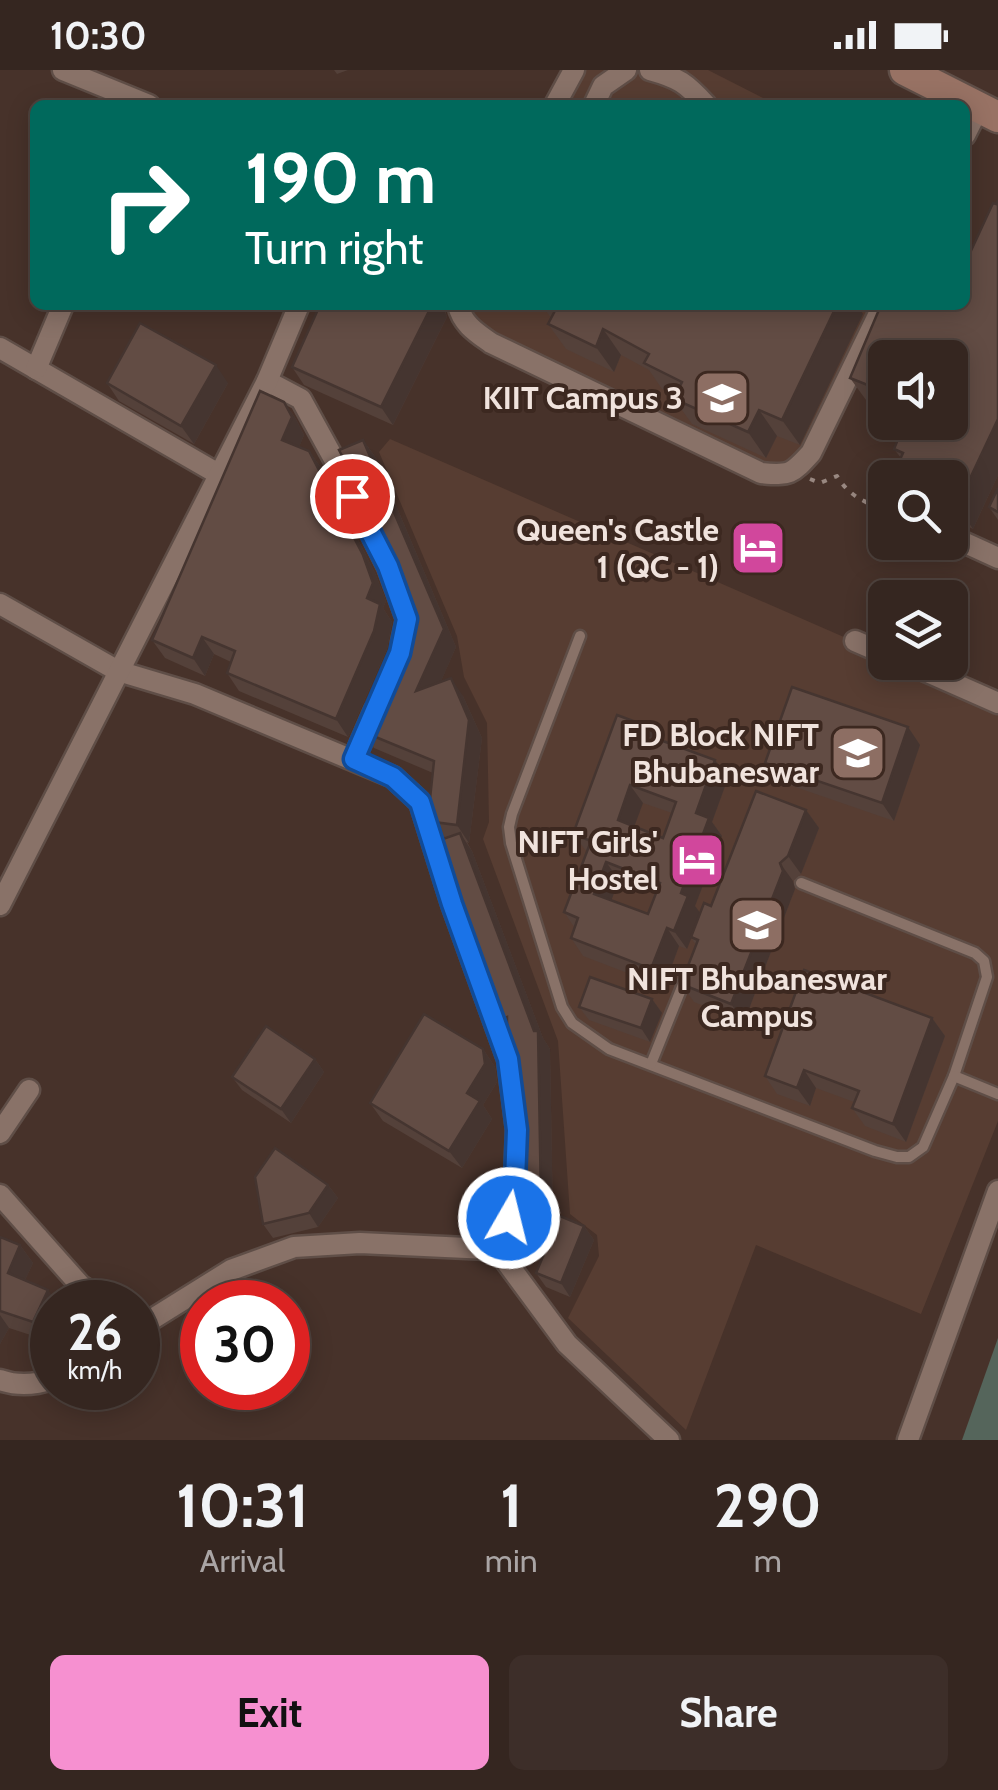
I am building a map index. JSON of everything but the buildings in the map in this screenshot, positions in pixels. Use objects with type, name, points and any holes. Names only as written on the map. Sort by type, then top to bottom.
[{"type":"main road","points":[[905,70],[964,100]]},
{"type":"street","points":[[63,70],[136,100]]},
{"type":"street","points":[[558,100],[574,70]]},
{"type":"street","points":[[596,100],[603,86],[626,70]]},
{"type":"street","points":[[650,70],[674,77],[701,100]]},
{"type":"street","points":[[970,130],[988,112]]},
{"type":"street","points":[[36,369],[61,310]]},
{"type":"street","points":[[0,905],[220,475],[297,310]]},
{"type":"street","points":[[459,310],[470,327],[492,343],[762,473],[783,475],[794,472],[811,453],[881,310]]},
{"type":"street","points":[[0,348],[220,475]]},
{"type":"street","points":[[266,382],[301,398],[388,566],[407,619],[400,653]]},
{"type":"street","points":[[968,544],[998,558]]},
{"type":"street","points":[[0,604],[118,671],[196,694],[393,777],[420,802],[508,1059],[517,1130],[515,1181],[502,1256]]},
{"type":"street","points":[[855,640],[868,646]]},
{"type":"street","points":[[946,680],[998,703]]},
{"type":"street","points":[[354,759],[384,688]]},
{"type":"street","points":[[0,1133],[28,1090]]},
{"type":"street","points":[[908,1440],[998,1191]]},
{"type":"street","points":[[0,1195],[76,1280]]},
{"type":"street","points":[[160,1311],[231,1270],[294,1246],[360,1243],[488,1249],[502,1256],[568,1344],[669,1440]]},
{"type":"street","points":[[0,1380],[30,1383]]},
{"type":"lane","points":[[580,636],[509,827],[562,1007],[572,1023],[609,1048],[897,1158],[909,1158],[924,1146],[954,1076],[987,978],[984,961],[975,953],[801,882]]},
{"type":"lane","points":[[651,1064],[692,960]]},
{"type":"lane","points":[[954,1076],[998,1094]]},
{"type":"path","points":[[794,472],[820,483],[836,476],[858,500],[868,504]]},
{"type":"shaded area","points":[[574,70],[708,70],[767,100],[558,100]]},
{"type":"shaded area","name":"KIIT Campus 3","points":[[462,310],[881,310],[811,453],[783,475],[491,343]]},
{"type":"shaded area","name":"NIFT Bhubaneswar Campus","points":[[390,439],[868,648],[868,680],[942,680],[998,704],[998,1121],[921,1314],[756,1245],[686,1430],[568,1318],[599,1256],[597,1235],[570,1214],[558,1041],[483,839],[489,822],[487,723],[464,677],[457,636],[379,452]]},
{"type":"green space","points":[[998,1338],[998,1440],[962,1440]]},
{"type":"place","name":"KIIT Campus 3","points":[[722,398]]},
{"type":"place","name":"Queen's Castle 1 (QC - 1)","points":[[758,548]]},
{"type":"place","name":"FD Block NIFT Bhubaneswar","points":[[858,753]]},
{"type":"place","name":"NIFT Girls' Hostel","points":[[697,860]]},
{"type":"place","name":"NIFT Bhubaneswar Campus","points":[[757,925]]},
{"type":"route","points":[[352,496],[388,566],[407,619],[400,653],[354,759],[393,777],[420,802],[508,1059],[517,1130],[509,1218]]}]
